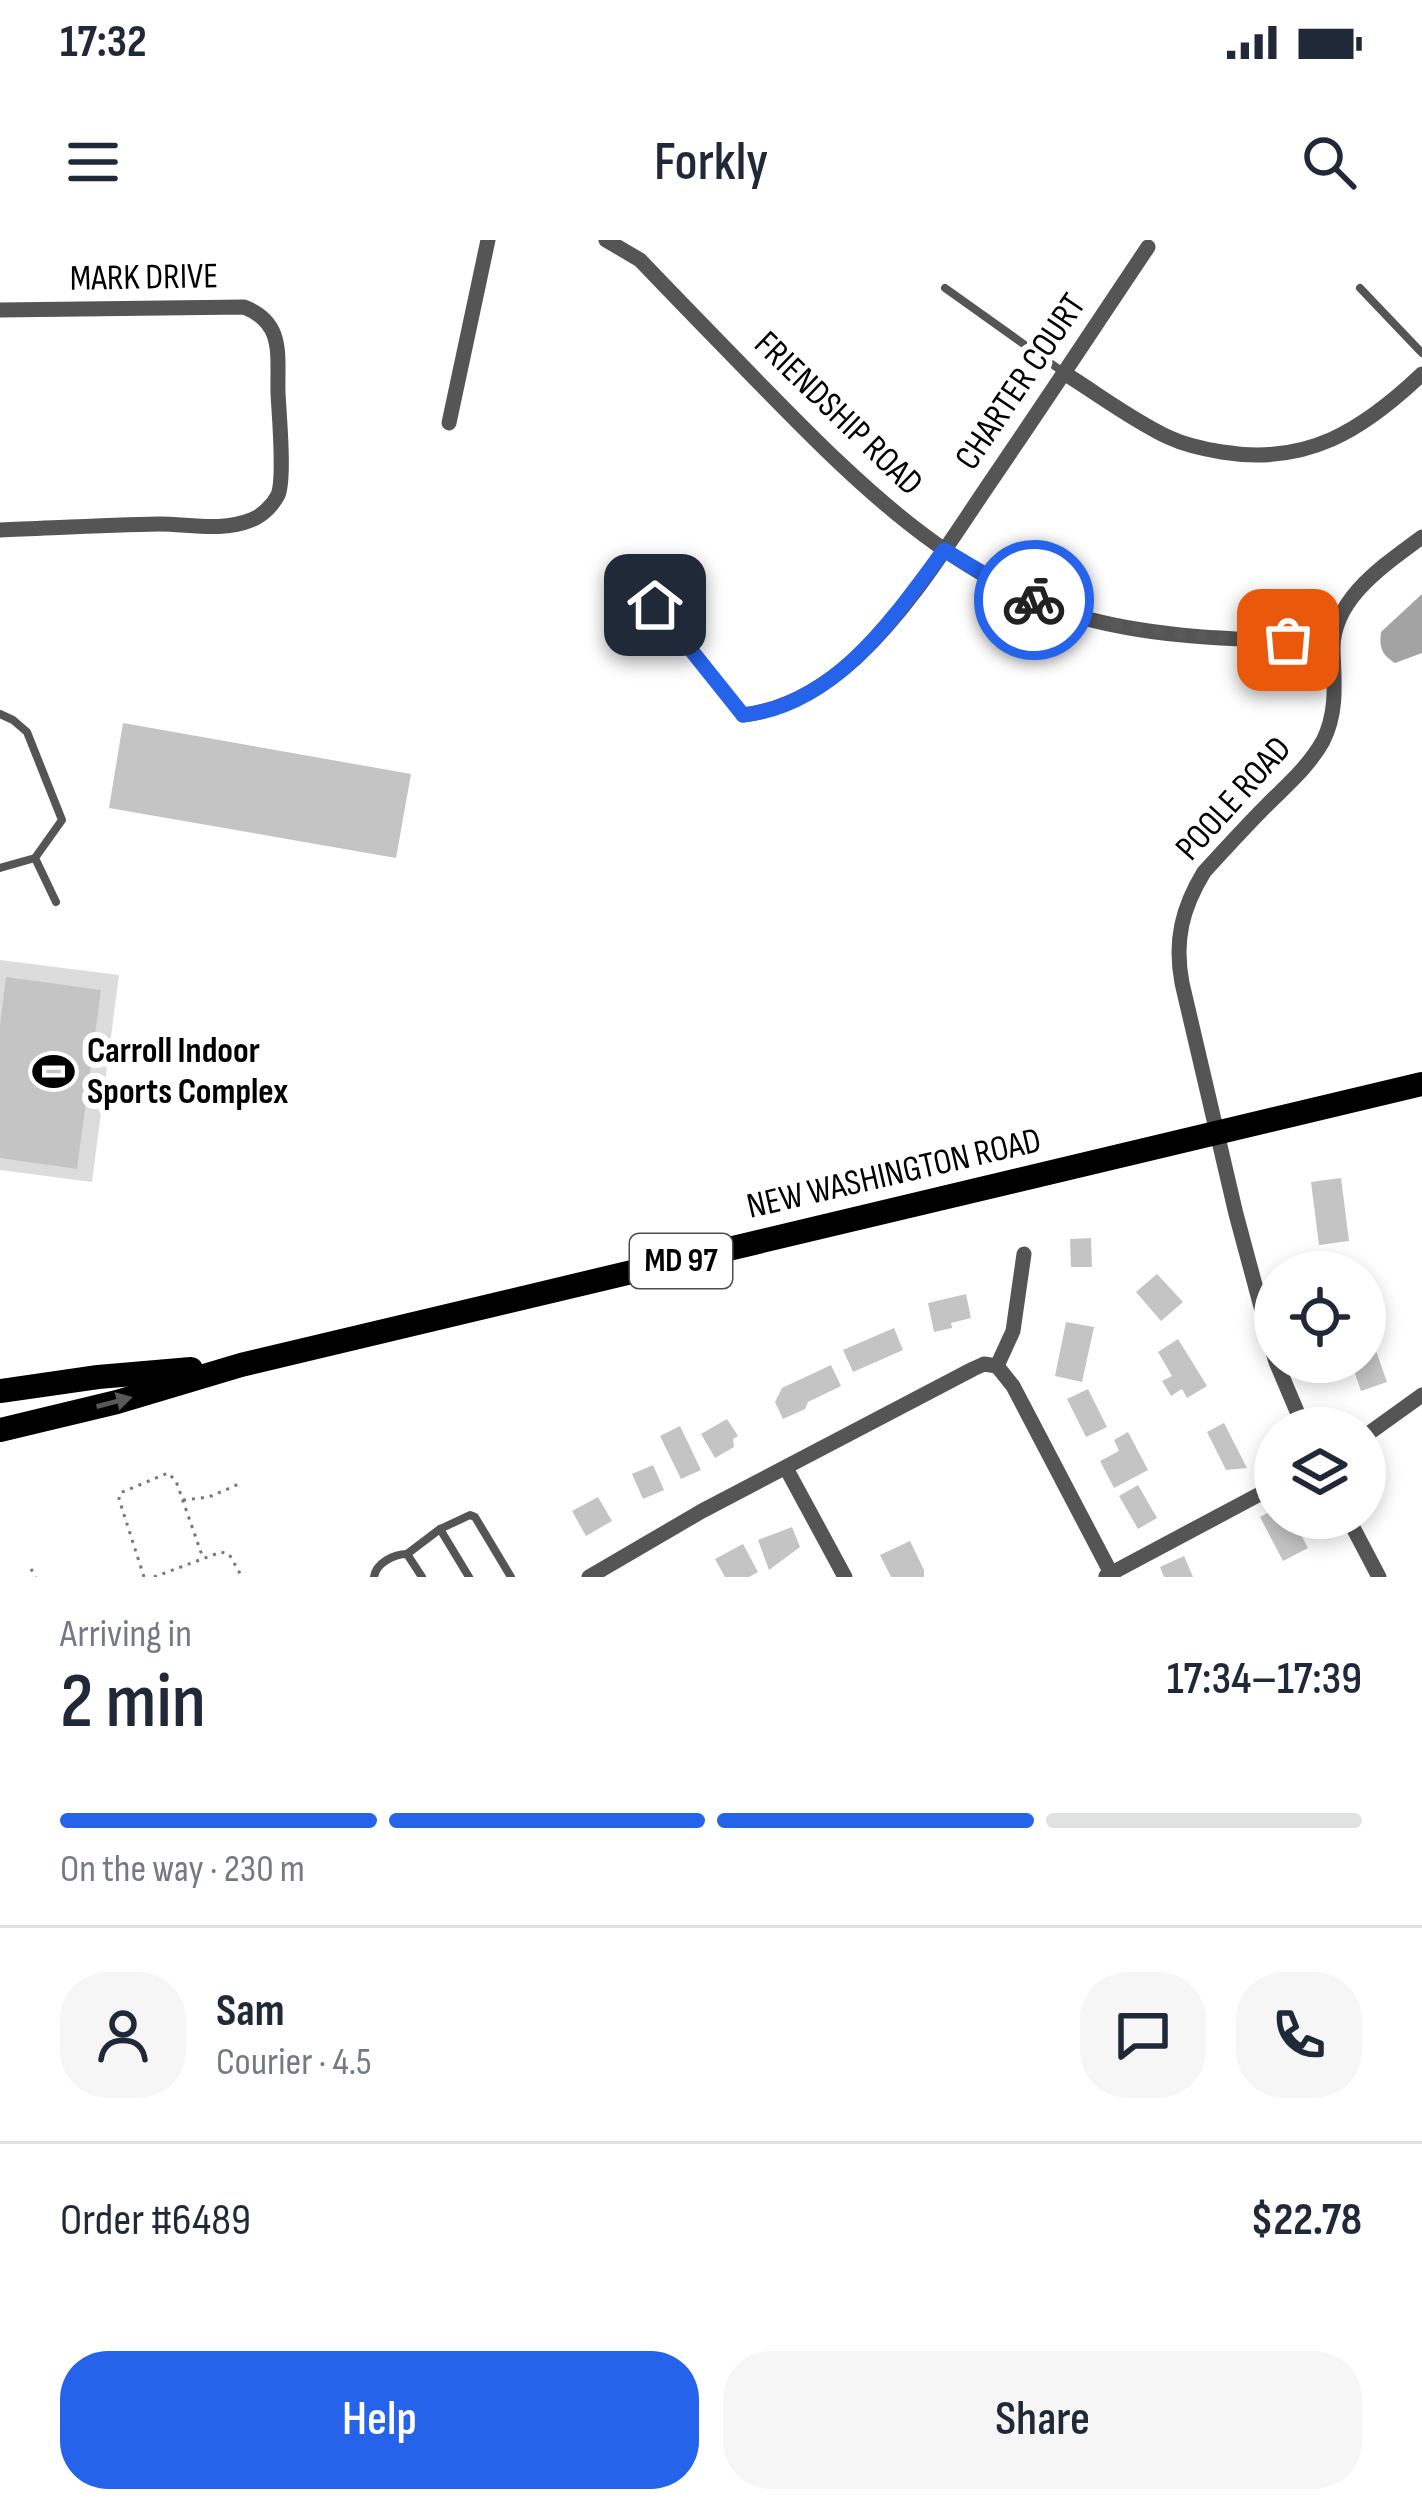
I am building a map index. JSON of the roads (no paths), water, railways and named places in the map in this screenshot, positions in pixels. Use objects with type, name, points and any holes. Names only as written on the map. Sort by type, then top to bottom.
[{"type":"main road","name":"NEW WASHINGTON ROAD","points":[[0,1430],[241,1365],[1422,1084]]},
{"type":"main road","name":"NEW WASHINGTON ROAD","points":[[0,1391],[241,1365]]},
{"type":"street","points":[[449,423],[488,240]]},
{"type":"street","name":"FRIENDSHIP ROAD","points":[[606,240],[640,260],[814,439],[890,508],[944,550],[1003,585],[1041,603],[1158,633],[1333,643]]},
{"type":"street","name":"CHARTER COURT","points":[[743,715],[791,702],[840,672],[891,620],[944,550],[1148,247]]},
{"type":"street","name":"MARK DRIVE","points":[[0,310],[244,307],[261,314],[276,334],[279,492],[264,513],[252,520],[216,526],[0,530]]},
{"type":"street","points":[[1064,373],[1172,440],[1258,456],[1293,452],[1344,434],[1392,402],[1422,374]]},
{"type":"street","name":"POOLE ROAD","points":[[1254,1277],[1182,983],[1180,928],[1204,872],[1296,778],[1321,745],[1334,706],[1333,643],[1345,607],[1369,578],[1422,538]]},
{"type":"street","points":[[997,1366],[1013,1331],[1024,1254]]},
{"type":"street","points":[[598,1575],[702,1511],[983,1364],[997,1366],[1013,1386],[1109,1576],[1254,1497]]},
{"type":"street","points":[[1386,1421],[1422,1395]]},
{"type":"street","points":[[786,1468],[845,1577]]},
{"type":"street","points":[[1359,1539],[1379,1577]]},
{"type":"lane","points":[[945,288],[1064,373]]},
{"type":"lane","points":[[1360,288],[1422,353]]},
{"type":"lane","points":[[655,605],[743,715]]},
{"type":"lane","points":[[0,714],[27,732],[62,820],[35,858],[0,868]]},
{"type":"lane","points":[[35,858],[56,902]]},
{"type":"lane","points":[[374,1577],[384,1562],[407,1554],[440,1529],[470,1515],[511,1577]]},
{"type":"lane","points":[[440,1529],[469,1577]]},
{"type":"lane","points":[[407,1554],[422,1577]]},
{"type":"place","name":"Carroll Indoor Sports Complex","points":[[53,1072]]}]
